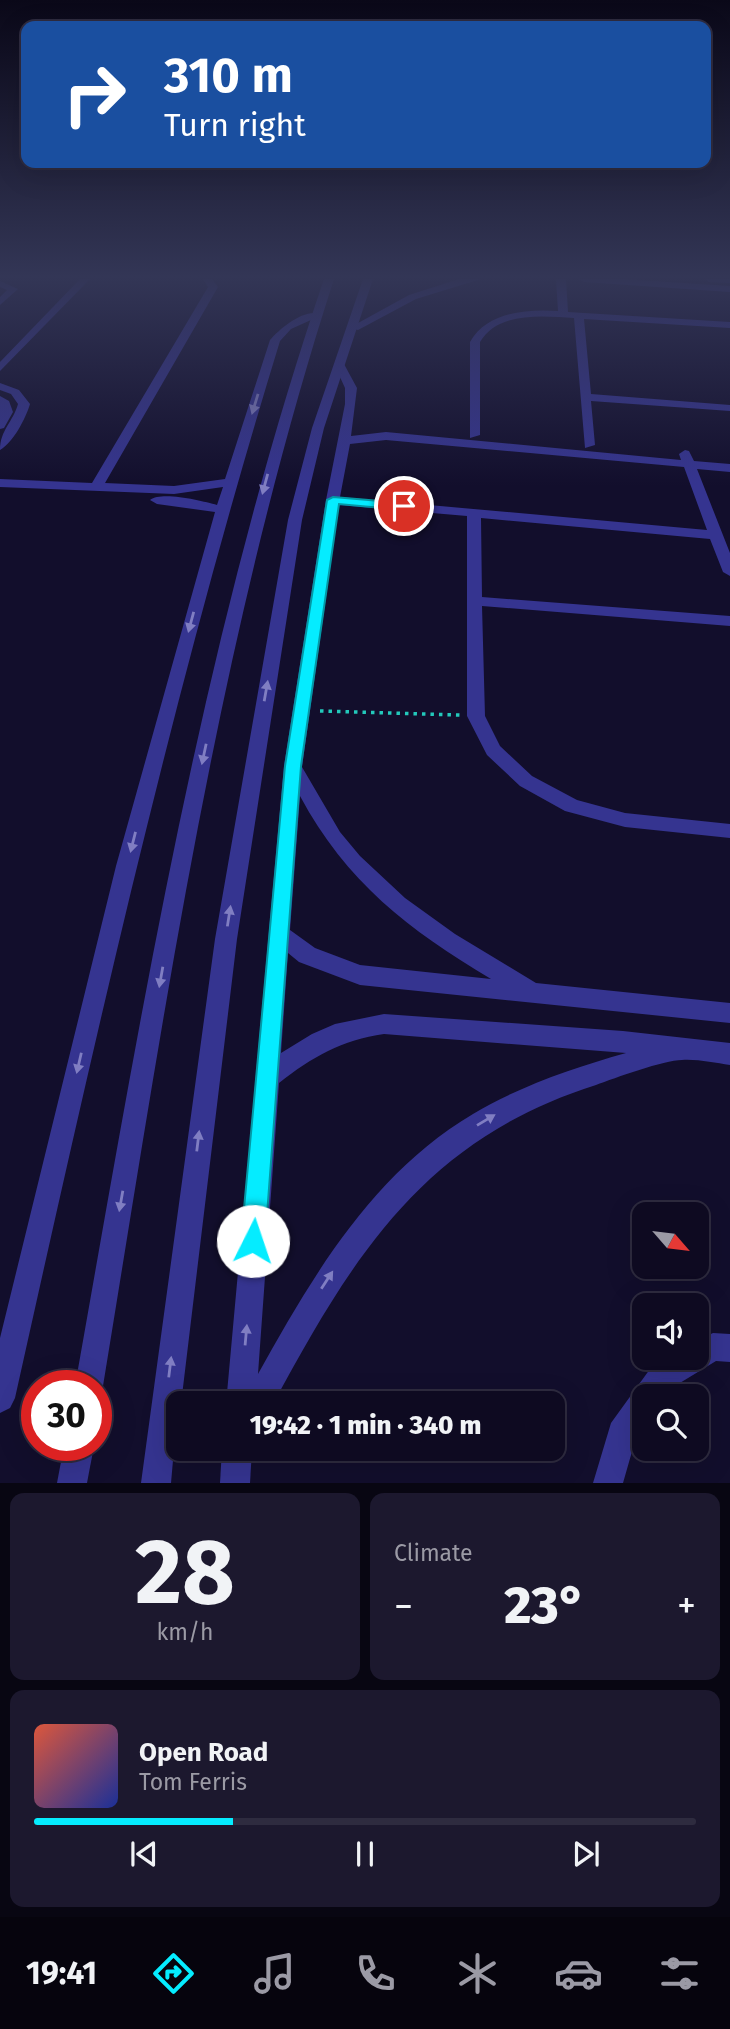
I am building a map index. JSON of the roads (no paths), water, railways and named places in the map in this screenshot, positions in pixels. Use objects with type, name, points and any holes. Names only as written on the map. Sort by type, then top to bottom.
[{"type":"street","points":[[0,368],[19,348]]},
{"type":"street","points":[[96,487],[177,348]]},
{"type":"street","points":[[0,1398],[134,838],[222,510],[272,348]]},
{"type":"street","points":[[92,1370],[171,923],[225,651],[267,478],[307,348]]},
{"type":"street","points":[[156,1483],[204,1098],[245,814],[302,487],[318,428],[347,348]]},
{"type":"street","points":[[474,435],[475,348]]},
{"type":"street","points":[[581,348],[589,445]]},
{"type":"street","points":[[241,1391],[293,766],[351,388],[340,366]]},
{"type":"street","points":[[0,386],[15,392],[24,404],[21,414],[0,446]]},
{"type":"street","points":[[585,397],[730,408]]},
{"type":"street","points":[[0,399],[5,403],[7,412],[0,425]]},
{"type":"street","points":[[348,419],[379,427],[589,445],[730,468]]},
{"type":"street","points":[[344,442],[362,437],[387,436],[687,459],[730,458]]},
{"type":"street","points":[[687,459],[730,572]]},
{"type":"street","points":[[183,496],[230,482]]},
{"type":"street","points":[[0,483],[96,487],[126,494]]},
{"type":"street","points":[[0,494],[183,496],[222,510]]},
{"type":"street","points":[[333,500],[716,535]]},
{"type":"street","points":[[474,513],[476,716],[488,741],[508,766],[537,788],[572,806],[625,820],[730,831]]},
{"type":"street","points":[[476,601],[730,621]]},
{"type":"street","points":[[293,766],[334,838],[377,886],[433,932],[533,991]]},
{"type":"street","points":[[279,933],[307,955],[360,975],[730,1013]]},
{"type":"street","points":[[266,1080],[302,1050],[335,1034],[363,1026],[398,1025],[730,1054]]},
{"type":"street","points":[[264,1391],[316,1296],[348,1249],[390,1198],[443,1149],[501,1111],[531,1097],[561,1085],[682,1048]]},
{"type":"street","points":[[709,1349],[713,1347],[730,1349]]},
{"type":"street","points":[[656,1384],[675,1370]]},
{"type":"street","points":[[608,1483],[622,1434],[632,1419]]},
{"type":"street","points":[[72,1483],[76,1461]]},
{"type":"street","points":[[235,1483],[236,1461]]}]
